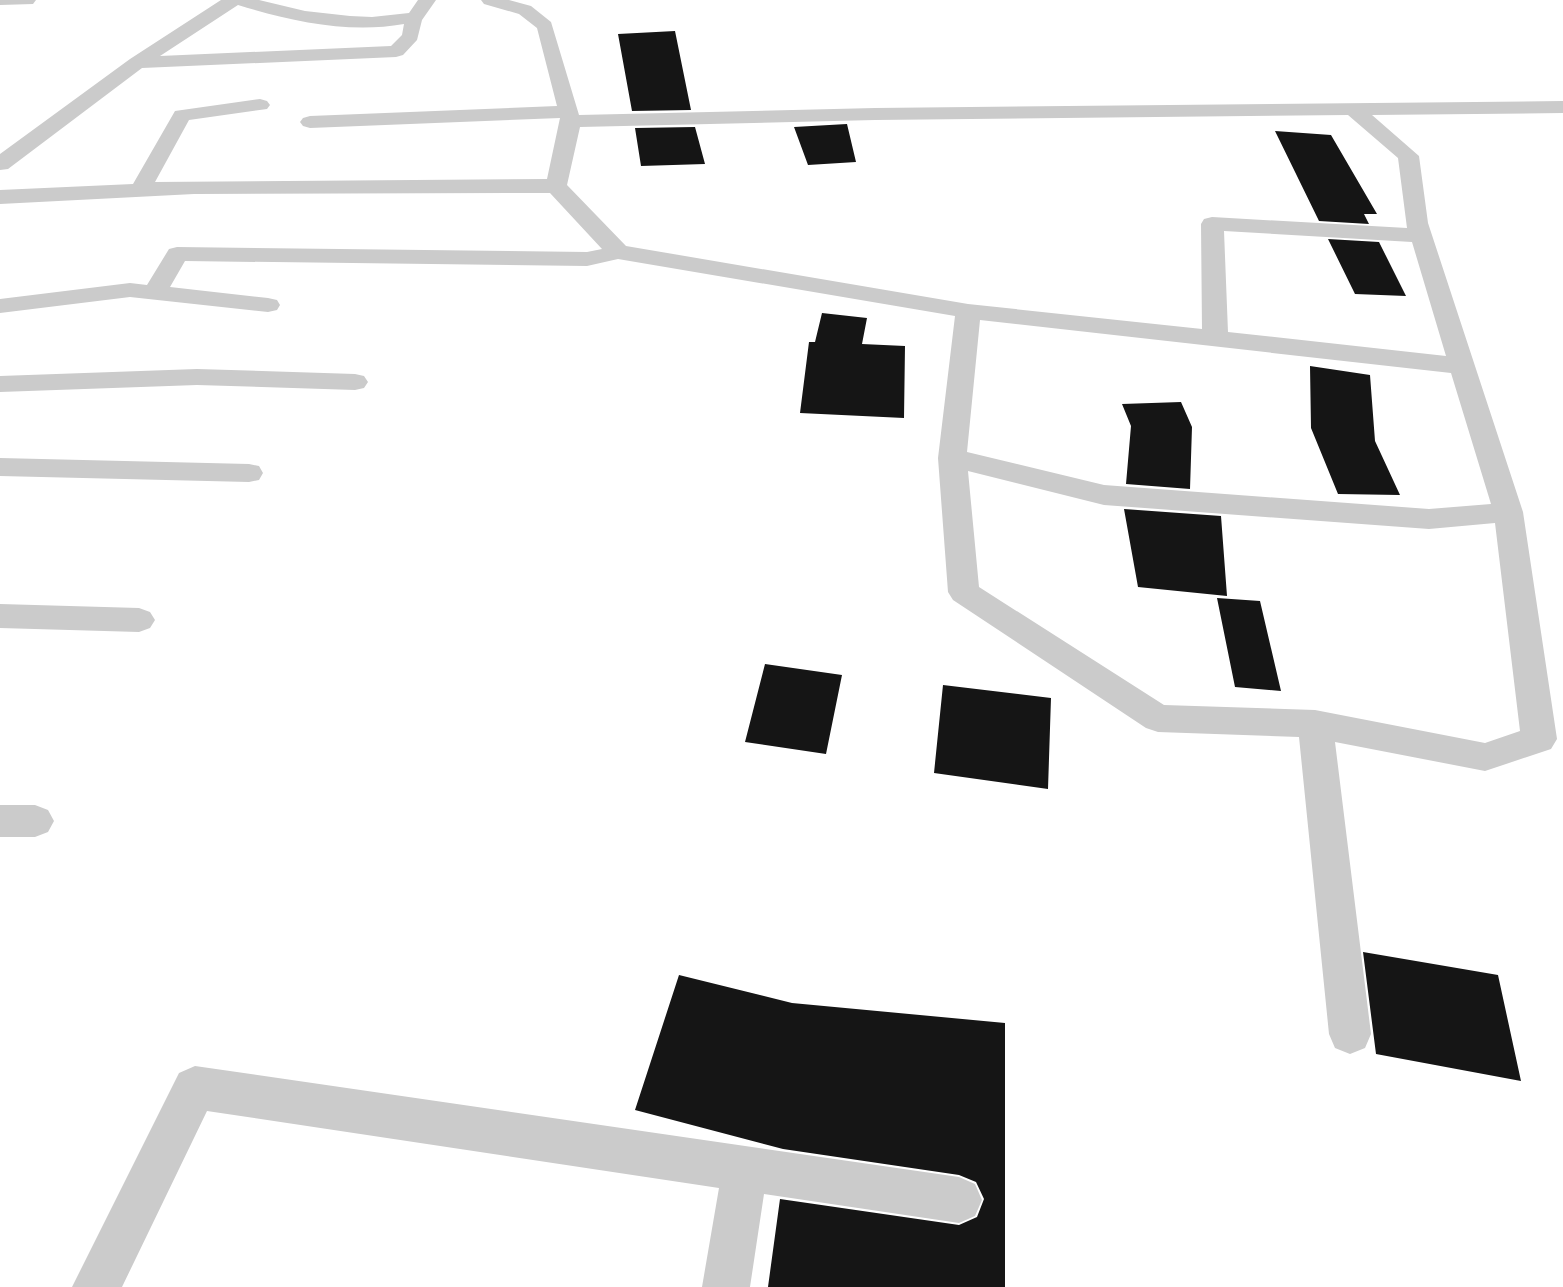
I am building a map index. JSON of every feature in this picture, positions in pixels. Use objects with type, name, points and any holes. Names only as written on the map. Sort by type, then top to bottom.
[{"type":"street","points":[[0,0],[27,0]]},
{"type":"street","points":[[0,164],[137,63],[233,0]]},
{"type":"street","points":[[241,0],[284,14],[338,20],[392,22],[415,17]]},
{"type":"street","points":[[137,63],[396,51],[411,36],[415,17],[427,0]]},
{"type":"street","points":[[490,0],[525,10],[544,26],[569,117],[556,186]]},
{"type":"street","points":[[140,190],[182,115],[260,105]]},
{"type":"street","points":[[310,122],[569,117],[1355,111],[1549,105],[1563,107]]},
{"type":"street","points":[[968,311],[952,458],[964,592],[1158,718],[1315,724],[1485,757],[1539,739],[1508,512],[1417,223],[1408,156],[1355,111]]},
{"type":"street","points":[[0,197],[194,187],[556,186],[618,252]]},
{"type":"street","points":[[1215,339],[1212,224],[1421,236]]},
{"type":"street","points":[[154,293],[177,254],[587,259],[618,252],[968,311],[1463,366]]},
{"type":"street","points":[[0,306],[130,290],[268,305]]},
{"type":"street","points":[[0,384],[198,377],[355,382]]},
{"type":"street","points":[[952,458],[1104,495],[1429,519],[1508,512]]},
{"type":"street","points":[[0,467],[249,473]]},
{"type":"street","points":[[0,616],[139,620]]},
{"type":"street","points":[[1315,724],[1350,1034]]},
{"type":"street","points":[[96,1287],[195,1088],[958,1200]]},
{"type":"street","points":[[726,1287],[745,1168]]},
{"type":"building","points":[[675,31],[691,110],[632,111],[618,34]]},
{"type":"building","points":[[847,124],[856,162],[808,165],[794,127]]},
{"type":"building","points":[[695,127],[705,164],[641,166],[635,128]]},
{"type":"building","points":[[1275,131],[1331,135],[1377,214],[1364,214],[1369,224],[1319,221]]},
{"type":"building","points":[[1328,239],[1379,242],[1406,296],[1355,294]]},
{"type":"building","points":[[822,313],[867,318],[862,344],[905,346],[904,418],[800,413],[809,342],[815,342]]},
{"type":"building","points":[[1310,366],[1370,375],[1375,441],[1400,495],[1338,494],[1311,428]]},
{"type":"building","points":[[1181,402],[1192,427],[1190,489],[1126,484],[1131,426],[1122,404]]},
{"type":"building","points":[[1124,509],[1221,516],[1227,596],[1138,587]]},
{"type":"building","points":[[1217,598],[1260,601],[1281,691],[1235,687]]},
{"type":"building","points":[[765,664],[842,675],[826,754],[745,742]]},
{"type":"building","points":[[943,685],[1051,698],[1048,789],[934,773]]},
{"type":"building","points":[[1363,952],[1498,975],[1521,1081],[1376,1054]]},
{"type":"building","points":[[679,975],[792,1003],[1005,1023],[1005,1287],[768,1287],[780,1199],[959,1225],[977,1217],[984,1199],[976,1182],[959,1175],[783,1149],[635,1110]]}]
